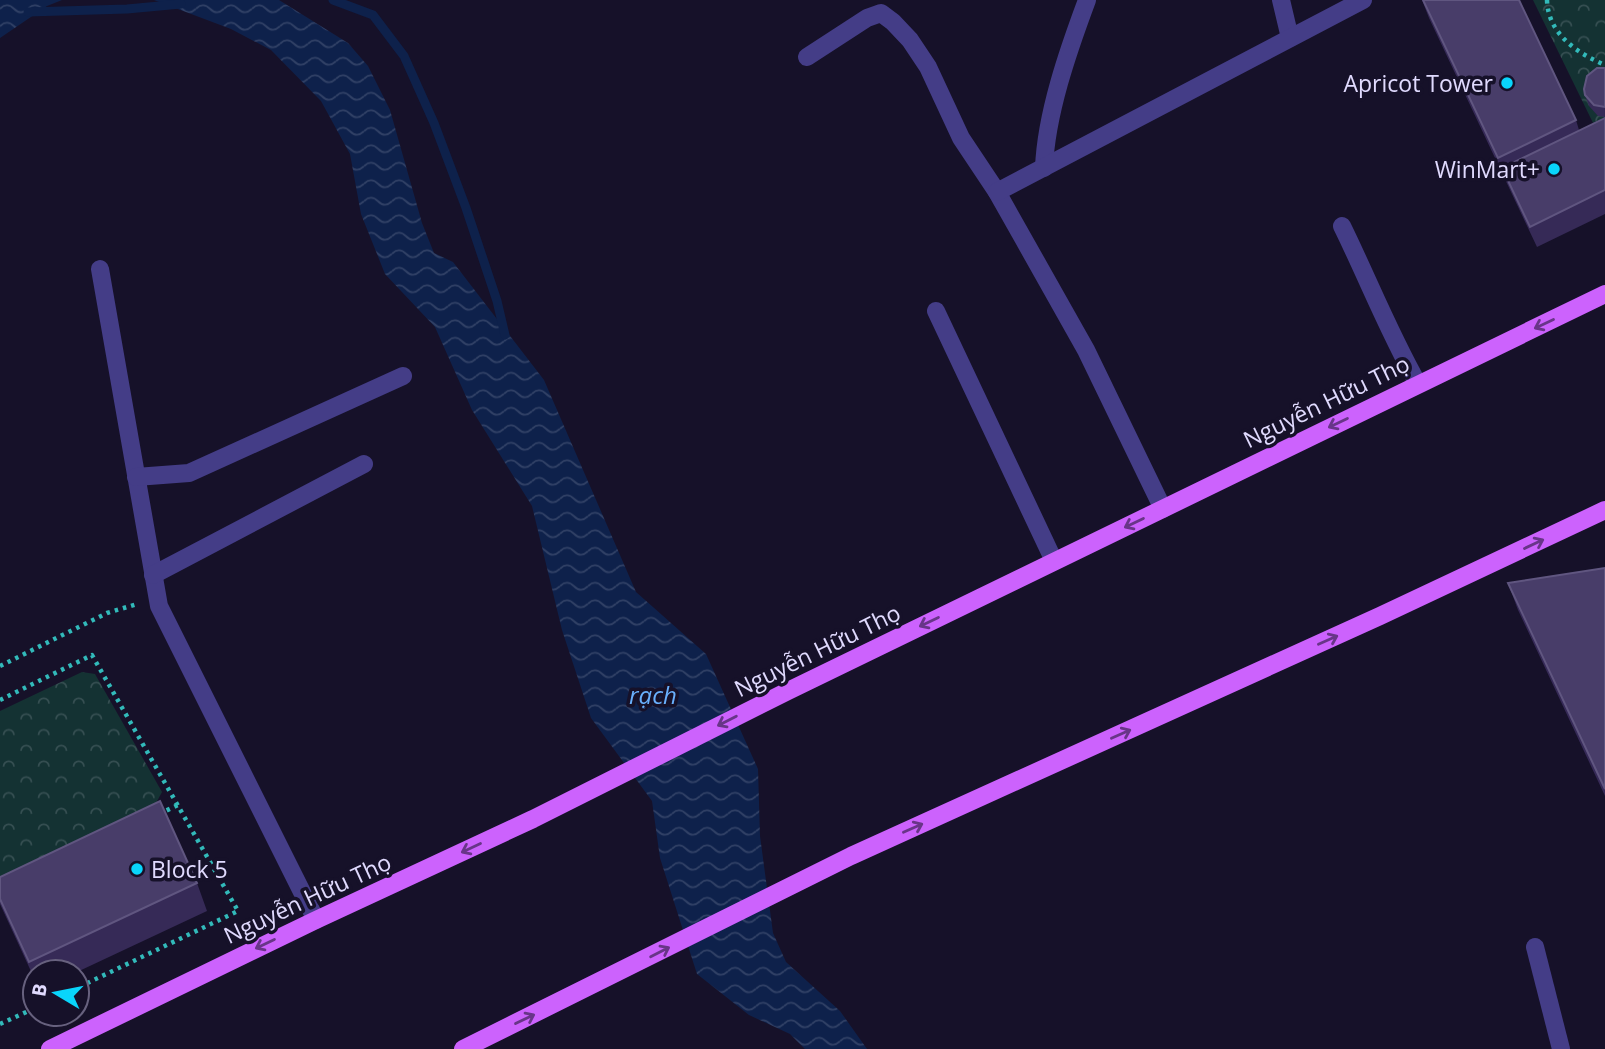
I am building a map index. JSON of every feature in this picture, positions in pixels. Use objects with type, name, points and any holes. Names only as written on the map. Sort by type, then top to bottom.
[{"type":"main road","name":"Nguyễn Hữu Thọ","points":[[50,1049],[316,919],[533,819],[788,691],[1605,294]]},
{"type":"main road","points":[[463,1049],[851,856],[1380,616],[1605,510]]},
{"type":"street","points":[[1044,168],[1045,148],[1062,76],[1087,0]]},
{"type":"street","points":[[1281,0],[1290,38]]},
{"type":"street","points":[[997,192],[1363,0]]},
{"type":"street","points":[[807,57],[867,18],[881,13],[910,40],[928,67],[961,138],[997,192],[1086,350],[1163,509]]},
{"type":"street","points":[[1342,226],[1368,278],[1394,342],[1418,384]]},
{"type":"street","points":[[100,269],[159,606],[316,919]]},
{"type":"street","points":[[936,311],[1054,561]]},
{"type":"street","points":[[136,477],[189,473],[403,376]]},
{"type":"street","points":[[153,575],[364,464]]},
{"type":"street","points":[[1535,947],[1560,1049]]},
{"type":"path","points":[[1547,0],[1554,26],[1566,42],[1580,53],[1605,65]]},
{"type":"path","points":[[0,666],[107,613],[133,604],[159,606]]},
{"type":"path","points":[[0,700],[92,655],[238,911],[91,981]]},
{"type":"path","points":[[154,816],[177,805]]},
{"type":"path","points":[[0,1024],[21,1014]]},
{"type":"green space","points":[[1533,0],[1605,0],[1605,125],[1596,129]]},
{"type":"green space","points":[[82,672],[95,674],[162,792],[156,803],[0,877],[0,711]]},
{"type":"water","points":[[0,0],[62,0],[47,6],[0,38]]},
{"type":"water","name":"rạch","points":[[154,0],[279,0],[348,43],[368,66],[390,110],[422,223],[434,253],[453,262],[544,380],[636,592],[706,654],[758,769],[760,836],[773,933],[786,962],[840,1011],[867,1049],[805,1049],[790,1034],[749,1015],[697,974],[660,858],[652,801],[591,718],[562,630],[532,506],[472,410],[435,327],[385,274],[361,214],[350,154],[321,101],[271,50],[231,29]]},
{"type":"building","name":"Apricot Tower","points":[[1423,0],[1519,0],[1576,120],[1498,158]]},
{"type":"building","points":[[1597,68],[1605,68],[1605,107],[1594,105],[1585,95],[1587,76]]},
{"type":"building","points":[[1605,118],[1605,190],[1530,227],[1502,168]]},
{"type":"building","points":[[1605,568],[1605,789],[1508,583]]},
{"type":"building","name":"Block 5","points":[[160,801],[197,883],[38,958],[27,958],[0,899],[0,877]]},
{"type":"waterway","points":[[333,0],[373,15],[404,56],[434,123],[466,208],[497,301],[505,335]]},
{"type":"waterway","points":[[28,12],[127,9],[181,4]]},
{"type":"place","name":"Apricot Tower","points":[[1507,83]]},
{"type":"place","name":"WinMart+","points":[[1554,169]]},
{"type":"place","name":"Block 5","points":[[137,869]]}]
